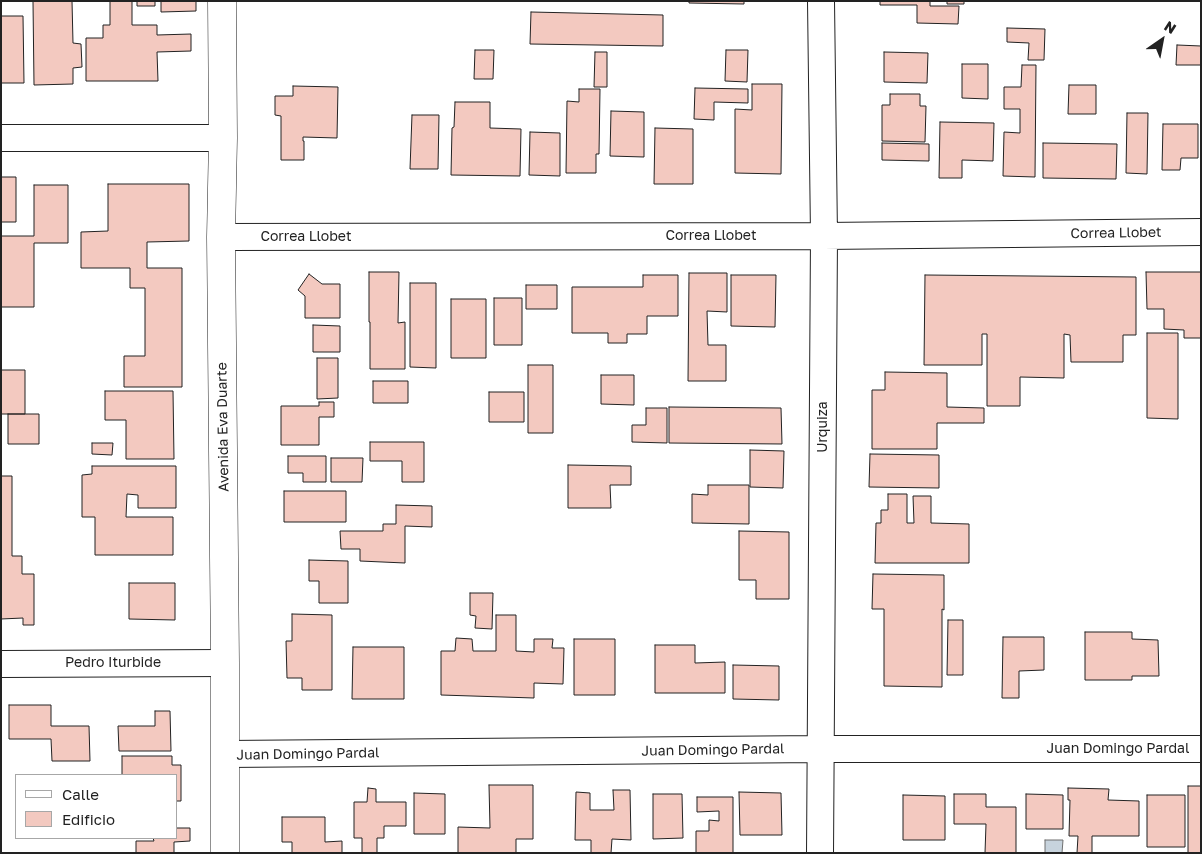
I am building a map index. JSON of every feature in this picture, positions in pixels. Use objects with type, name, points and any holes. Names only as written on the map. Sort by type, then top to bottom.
[{"type":"main road","name":"Avenida Eva Duarte","points":[[222,1],[223,138],[221,237],[226,754],[225,853]]},
{"type":"street","name":"Urquiza","points":[[820,853],[824,236],[821,1]]},
{"type":"street","points":[[1,138],[223,138]]},
{"type":"street","name":"Correa Llobet","points":[[221,237],[824,236],[1201,232]]},
{"type":"street","name":"Pedro Iturbide","points":[[1,664],[225,662]]},
{"type":"street","name":"Juan Domingo Pardal","points":[[226,754],[820,749],[1201,749]]},
{"type":"shaded area","points":[[1045,840],[1063,840],[1062,853],[1045,853]]},
{"type":"building","points":[[33,1],[72,1],[73,43],[81,44],[82,67],[73,68],[73,84],[34,85]]},
{"type":"building","points":[[110,1],[132,1],[132,25],[157,25],[157,35],[191,34],[191,51],[157,52],[158,81],[86,81],[86,38],[103,38],[103,25],[110,25]]},
{"type":"building","points":[[137,1],[155,1],[155,6],[137,6]]},
{"type":"building","points":[[161,1],[196,1],[196,11],[161,12]]},
{"type":"building","points":[[689,1],[744,1],[744,4],[689,3]]},
{"type":"building","points":[[880,1],[930,1],[930,6],[959,6],[958,24],[917,23],[917,5],[880,5]]},
{"type":"building","points":[[947,1],[964,1],[964,4],[947,4]]},
{"type":"building","points":[[531,12],[663,15],[663,46],[530,44]]},
{"type":"building","points":[[1,16],[23,16],[24,83],[1,83]]},
{"type":"building","points":[[1007,28],[1045,29],[1044,60],[1028,60],[1029,43],[1007,42]]},
{"type":"building","points":[[1177,45],[1201,46],[1201,65],[1176,65]]},
{"type":"building","points":[[475,50],[494,50],[493,79],[474,79]]},
{"type":"building","points":[[726,50],[748,50],[747,82],[725,81]]},
{"type":"building","points":[[595,52],[607,52],[607,87],[594,87]]},
{"type":"building","points":[[884,52],[928,53],[927,83],[884,82]]},
{"type":"building","points":[[962,64],[988,64],[988,99],[962,98]]},
{"type":"building","points":[[1022,65],[1036,65],[1035,177],[1003,176],[1004,132],[1020,133],[1020,109],[1004,109],[1004,87],[1021,87]]},
{"type":"building","points":[[752,84],[782,84],[781,174],[735,173],[735,109],[752,110]]},
{"type":"building","points":[[1069,85],[1096,85],[1096,114],[1068,114]]},
{"type":"building","points":[[293,86],[338,87],[337,138],[303,137],[304,160],[281,160],[281,116],[275,115],[275,96],[293,96]]},
{"type":"building","points":[[695,88],[748,89],[748,103],[714,102],[714,120],[694,119]]},
{"type":"building","points":[[579,89],[600,89],[599,154],[596,154],[596,173],[566,173],[567,101],[579,102]]},
{"type":"building","points":[[890,94],[920,94],[920,106],[926,106],[925,142],[882,141],[882,105],[890,105]]},
{"type":"building","points":[[455,102],[490,102],[490,128],[521,129],[520,176],[451,175],[452,128],[454,127]]},
{"type":"building","points":[[611,111],[644,112],[644,157],[610,156]]},
{"type":"building","points":[[1127,113],[1148,113],[1147,174],[1126,173]]},
{"type":"building","points":[[412,115],[439,115],[438,169],[410,169]]},
{"type":"building","points":[[940,122],[994,123],[993,161],[962,160],[962,178],[939,178]]},
{"type":"building","points":[[1163,124],[1198,124],[1198,158],[1181,158],[1180,170],[1162,170]]},
{"type":"building","points":[[655,128],[693,129],[693,184],[654,184]]},
{"type":"building","points":[[530,132],[560,133],[560,176],[529,175]]},
{"type":"building","points":[[882,143],[929,144],[929,161],[882,160]]},
{"type":"building","points":[[1043,143],[1117,144],[1116,179],[1043,178]]},
{"type":"building","points":[[1,177],[16,177],[16,222],[1,222]]},
{"type":"building","points":[[108,184],[189,184],[189,241],[147,242],[147,268],[182,268],[182,387],[124,387],[124,356],[145,356],[145,288],[130,288],[130,268],[81,268],[81,232],[108,231]]},
{"type":"building","points":[[34,185],[68,185],[68,243],[34,243],[34,307],[1,307],[1,236],[34,236]]},
{"type":"building","points":[[369,272],[399,272],[398,323],[405,322],[405,369],[370,369]]},
{"type":"building","points":[[1146,272],[1201,272],[1201,338],[1184,338],[1184,330],[1164,329],[1164,309],[1147,309]]},
{"type":"building","points":[[689,273],[727,273],[727,312],[707,311],[708,345],[726,345],[726,381],[688,381]]},
{"type":"building","points":[[309,274],[322,284],[340,284],[340,318],[305,318],[305,296],[298,290]]},
{"type":"building","points":[[643,275],[678,275],[678,316],[647,316],[647,334],[627,334],[627,343],[608,343],[608,333],[572,333],[572,287],[643,287]]},
{"type":"building","points":[[731,275],[776,275],[775,327],[731,326]]},
{"type":"building","points":[[925,275],[1136,277],[1136,335],[1123,335],[1123,362],[1071,362],[1070,335],[1064,334],[1064,378],[1020,377],[1020,406],[987,406],[987,334],[982,334],[982,365],[924,365]]},
{"type":"building","points":[[410,283],[436,283],[436,368],[410,367]]},
{"type":"building","points":[[526,285],[557,285],[557,309],[526,309]]},
{"type":"building","points":[[494,298],[522,298],[522,345],[494,345]]},
{"type":"building","points":[[451,299],[486,299],[486,358],[451,358]]},
{"type":"building","points":[[313,325],[340,326],[340,352],[313,352]]},
{"type":"building","points":[[1147,333],[1178,333],[1178,419],[1147,418]]},
{"type":"building","points":[[317,358],[338,358],[338,398],[317,399]]},
{"type":"building","points":[[528,365],[553,365],[553,433],[528,433]]},
{"type":"building","points":[[1,370],[25,370],[25,414],[1,414]]},
{"type":"building","points":[[885,372],[947,373],[947,407],[984,408],[984,423],[937,423],[937,449],[872,449],[872,390],[885,390]]},
{"type":"building","points":[[601,375],[634,375],[634,405],[601,404]]},
{"type":"building","points":[[373,381],[408,381],[408,403],[373,403]]},
{"type":"building","points":[[105,391],[173,391],[174,459],[126,459],[126,420],[105,420]]},
{"type":"building","points":[[489,392],[524,392],[524,422],[489,422]]},
{"type":"building","points":[[319,402],[334,402],[334,417],[319,417],[319,445],[281,445],[281,406],[319,406]]},
{"type":"building","points":[[669,407],[781,408],[782,444],[669,443]]},
{"type":"building","points":[[646,408],[667,408],[667,443],[632,442],[632,425],[646,425]]},
{"type":"building","points":[[8,414],[39,414],[39,444],[8,444]]},
{"type":"building","points":[[370,442],[424,442],[424,482],[402,482],[402,461],[370,461]]},
{"type":"building","points":[[92,443],[113,443],[112,455],[92,454]]},
{"type":"building","points":[[750,450],[784,451],[783,488],[750,487]]},
{"type":"building","points":[[870,454],[939,455],[939,488],[869,487]]},
{"type":"building","points":[[288,456],[326,456],[326,482],[303,482],[303,473],[288,473]]},
{"type":"building","points":[[331,458],[363,458],[362,482],[331,482]]},
{"type":"building","points":[[568,465],[631,466],[631,485],[610,485],[611,508],[568,508]]},
{"type":"building","points":[[92,466],[176,466],[176,508],[138,508],[138,495],[127,494],[126,517],[173,517],[173,555],[95,555],[95,517],[82,517],[82,475],[92,474]]},
{"type":"building","points":[[1,476],[12,476],[12,556],[22,556],[22,574],[34,574],[34,625],[23,625],[23,618],[1,619]]},
{"type":"building","points":[[708,485],[749,485],[749,524],[692,523],[692,494],[708,495]]},
{"type":"building","points":[[284,491],[346,491],[346,522],[284,522]]},
{"type":"building","points":[[888,494],[907,494],[907,523],[914,523],[913,496],[931,496],[931,523],[969,524],[969,563],[875,563],[876,523],[881,523],[881,510],[888,510]]},
{"type":"building","points":[[396,505],[432,506],[432,527],[405,526],[405,563],[360,561],[360,549],[341,549],[340,531],[383,531],[383,524],[396,524]]},
{"type":"building","points":[[739,531],[789,532],[789,599],[756,599],[756,580],[739,580]]},
{"type":"building","points":[[309,560],[348,561],[348,603],[319,603],[319,581],[309,581]]},
{"type":"building","points":[[873,574],[944,575],[942,687],[884,686],[884,609],[872,609]]},
{"type":"building","points":[[129,583],[175,583],[175,620],[129,619]]},
{"type":"building","points":[[470,593],[493,593],[492,629],[475,628],[476,616],[470,615]]},
{"type":"building","points":[[292,614],[332,615],[332,690],[302,690],[302,678],[287,678],[286,641],[292,641]]},
{"type":"building","points":[[496,615],[516,615],[516,651],[534,652],[534,639],[553,639],[552,648],[564,648],[563,684],[534,683],[534,698],[441,695],[441,651],[455,651],[456,638],[472,639],[473,651],[496,651]]},
{"type":"building","points":[[948,620],[963,620],[963,675],[947,675]]},
{"type":"building","points":[[1085,632],[1132,632],[1132,639],[1158,640],[1159,676],[1132,676],[1132,680],[1085,680]]},
{"type":"building","points":[[1003,637],[1044,637],[1044,670],[1019,671],[1019,698],[1002,698]]},
{"type":"building","points":[[574,639],[615,639],[615,695],[574,695]]},
{"type":"building","points":[[655,645],[695,645],[695,663],[725,662],[725,693],[655,693]]},
{"type":"building","points":[[353,647],[404,647],[404,699],[352,699]]},
{"type":"building","points":[[733,665],[779,666],[779,700],[733,699]]},
{"type":"building","points":[[9,705],[51,705],[51,726],[89,726],[90,761],[52,761],[51,739],[9,739]]},
{"type":"building","points":[[155,711],[170,711],[171,751],[119,751],[118,726],[155,726]]},
{"type":"building","points":[[122,756],[172,756],[172,765],[181,765],[181,801],[178,801],[178,774],[122,774]]},
{"type":"building","points":[[489,785],[533,785],[533,839],[516,839],[516,853],[458,853],[458,827],[490,828]]},
{"type":"building","points":[[1188,786],[1201,786],[1201,853],[1188,853]]},
{"type":"building","points":[[368,788],[376,789],[376,802],[406,802],[406,826],[384,826],[384,838],[377,838],[377,853],[362,853],[362,838],[354,838],[354,802],[367,802]]},
{"type":"building","points":[[1068,788],[1109,789],[1108,800],[1139,801],[1139,836],[1092,836],[1092,853],[1077,853],[1078,836],[1069,836],[1070,800],[1068,800]]},
{"type":"building","points":[[613,790],[630,790],[631,840],[612,839],[611,853],[591,853],[591,840],[575,840],[576,792],[590,793],[590,810],[614,810]]},
{"type":"building","points":[[739,792],[781,793],[782,835],[740,835]]},
{"type":"building","points":[[414,793],[445,794],[445,834],[414,834]]},
{"type":"building","points":[[653,794],[682,794],[683,838],[653,839]]},
{"type":"building","points":[[954,794],[986,794],[986,807],[1016,807],[1016,853],[985,853],[986,824],[954,824]]},
{"type":"building","points":[[1026,794],[1063,795],[1063,829],[1026,829]]},
{"type":"building","points":[[903,795],[945,796],[945,840],[903,840]]},
{"type":"building","points":[[1147,795],[1185,795],[1185,847],[1147,847]]},
{"type":"building","points":[[697,797],[733,797],[733,853],[696,853],[696,831],[709,831],[709,820],[719,821],[719,811],[697,812]]},
{"type":"building","points":[[282,817],[325,817],[325,842],[342,841],[342,853],[292,853],[292,842],[282,842]]},
{"type":"building","points":[[178,828],[190,828],[190,841],[174,842],[174,853],[136,853],[136,841],[154,841],[153,839],[178,839]]}]
